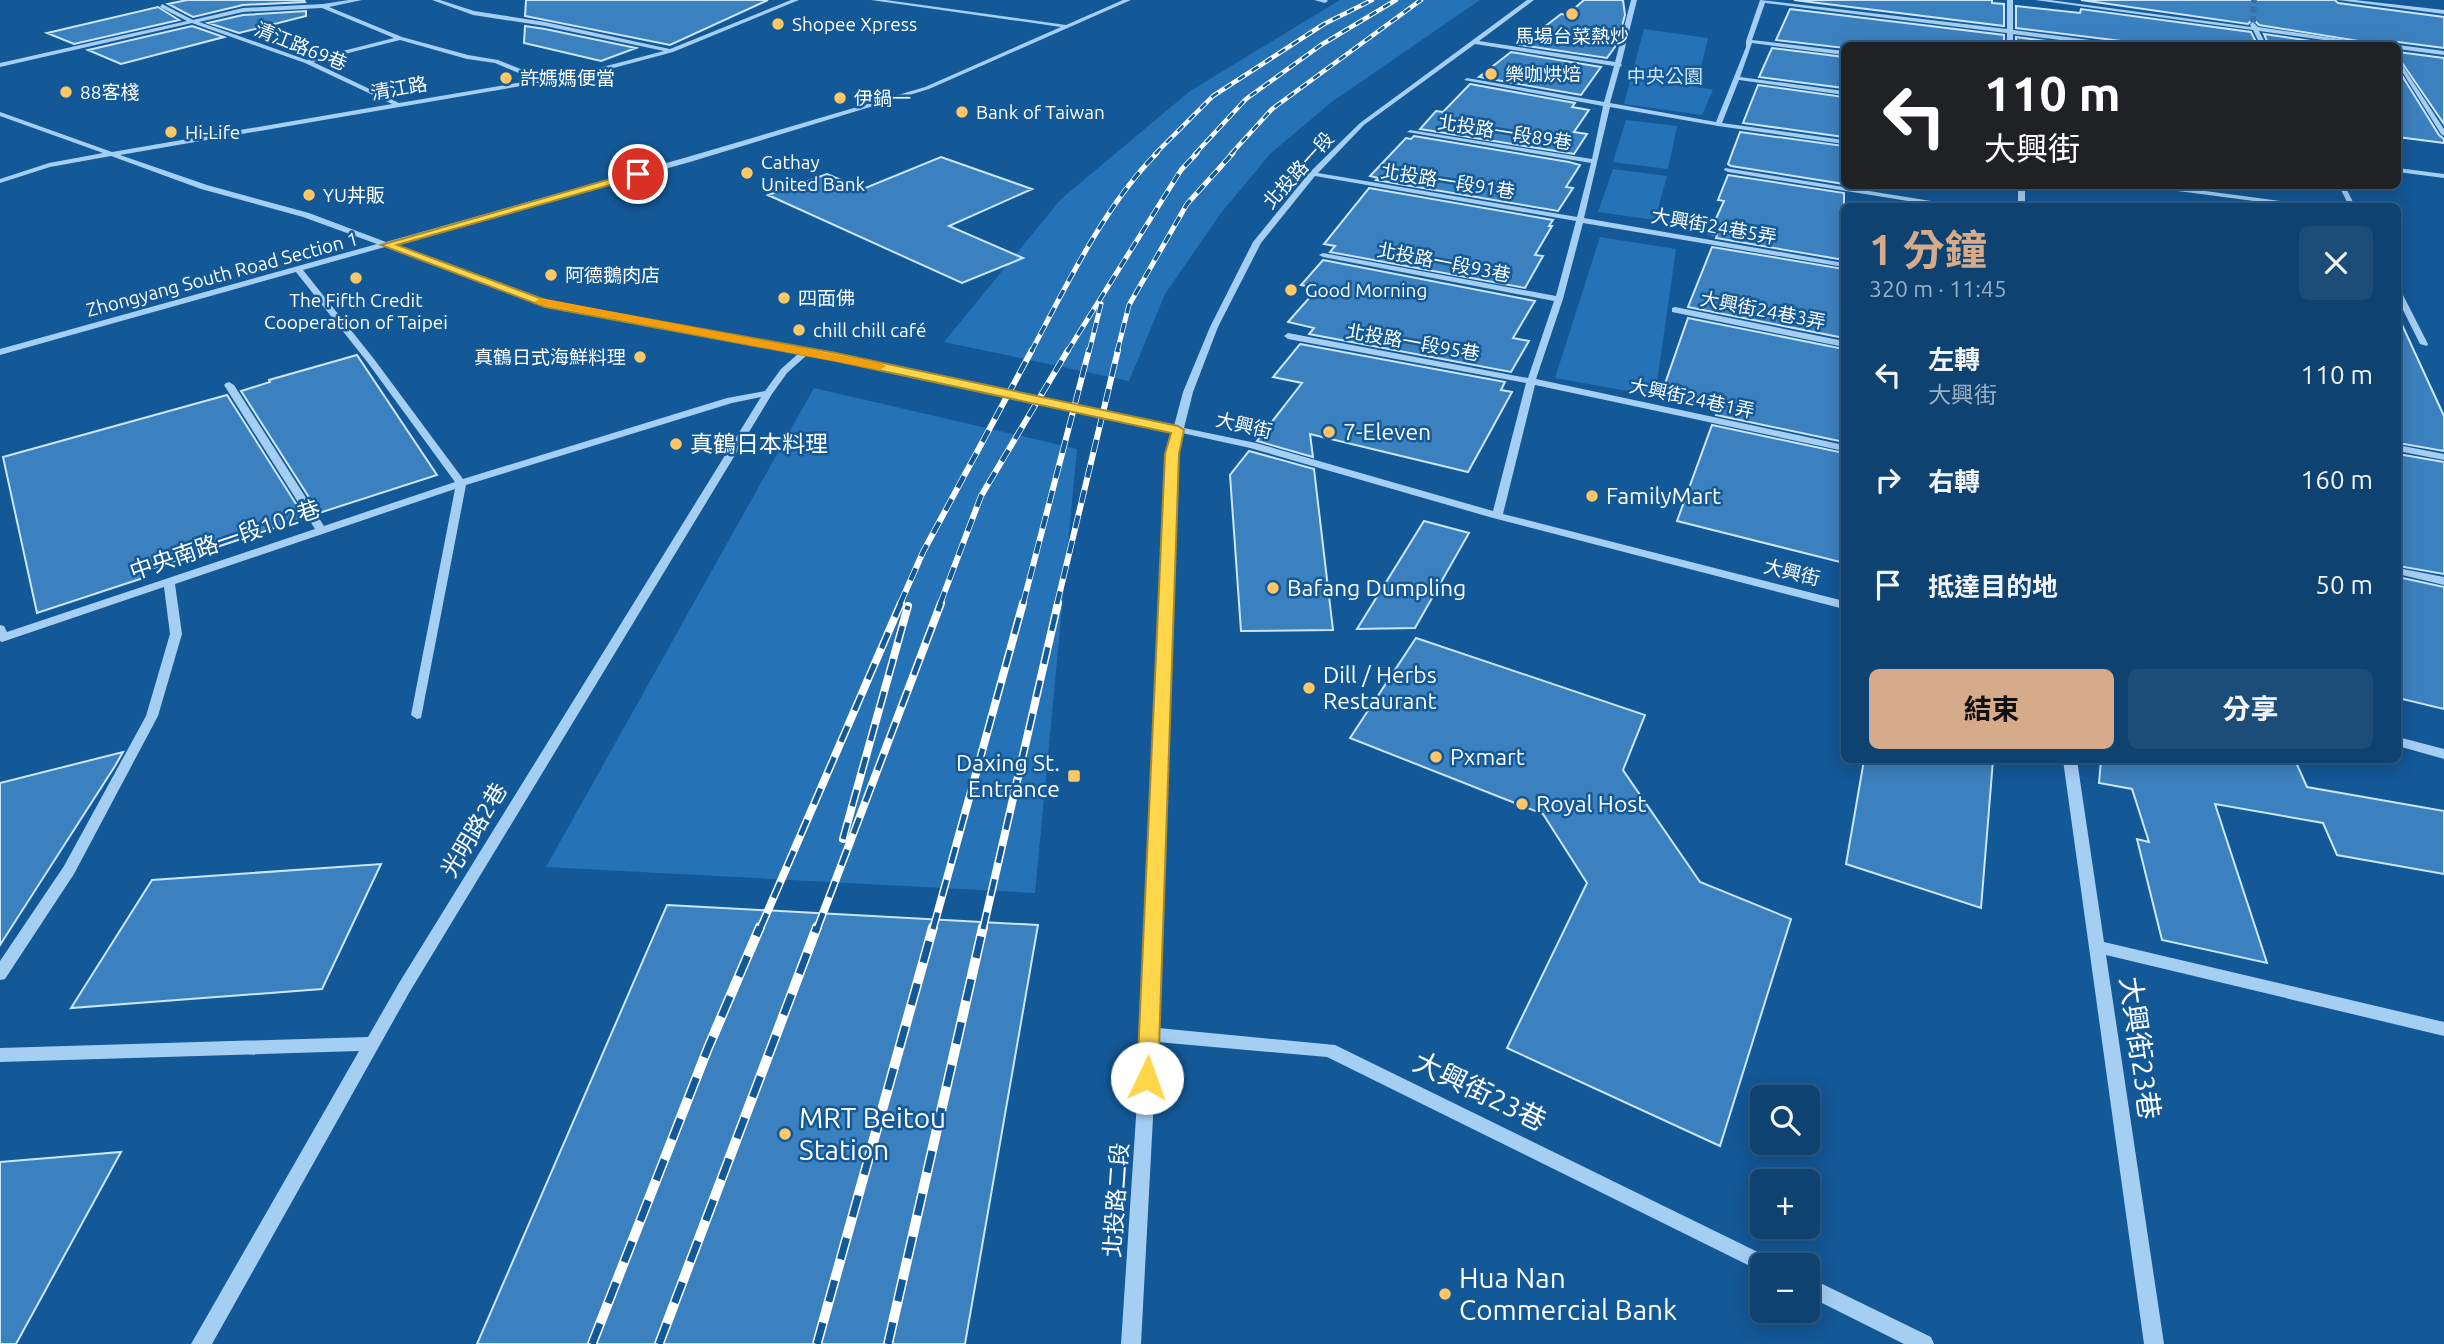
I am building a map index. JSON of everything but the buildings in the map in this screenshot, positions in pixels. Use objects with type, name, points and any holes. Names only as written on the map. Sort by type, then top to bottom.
[{"type":"street","points":[[0,65],[243,10],[323,6],[359,0]]},
{"type":"street","points":[[435,0],[473,13],[545,24],[671,51]]},
{"type":"street","name":"清江路","points":[[0,181],[49,165],[111,153],[591,72],[671,51],[796,0]]},
{"type":"street","points":[[874,0],[1065,26]]},
{"type":"street","name":"Zhongyang South Road Section 1","points":[[0,352],[687,160],[927,88],[1128,0]]},
{"type":"street","points":[[1317,0],[1325,1]]},
{"type":"street","name":"北投路一段","points":[[1178,430],[1188,393],[1214,327],[1257,242],[1312,174],[1362,124],[1531,0]]},
{"type":"street","points":[[1497,516],[1531,381],[1559,299],[1634,0]]},
{"type":"street","points":[[1718,124],[1734,78],[1749,47],[1763,0],[2095,42]]},
{"type":"street","points":[[2009,42],[2010,0]]},
{"type":"street","points":[[2038,0],[2253,25],[2359,42]]},
{"type":"street","points":[[2341,0],[2444,12]]},
{"type":"street","name":"清江路69巷","points":[[162,6],[191,20],[307,62],[398,104]]},
{"type":"street","points":[[323,6],[400,38],[467,57],[496,61],[541,80]]},
{"type":"street","points":[[2253,25],[2261,42]]},
{"type":"street","points":[[307,62],[400,38]]},
{"type":"street","points":[[1749,41],[1841,53]]},
{"type":"street","points":[[1473,42],[1619,65]]},
{"type":"street","points":[[2401,47],[2444,53]]},
{"type":"street","points":[[2401,66],[2444,134]]},
{"type":"street","points":[[1734,78],[1841,93]]},
{"type":"street","points":[[1467,80],[1718,124],[1841,142]]},
{"type":"street","name":"大興街","points":[[0,114],[204,187],[306,215],[545,303],[805,352],[1252,445],[1497,516],[1841,604]]},
{"type":"street","name":"北投路一段89巷","points":[[1410,132],[1595,162]]},
{"type":"street","points":[[1728,170],[1841,188]]},
{"type":"street","points":[[2401,170],[2444,176]]},
{"type":"street","name":"北投路一段91巷","points":[[1312,174],[1579,218]]},
{"type":"street","points":[[1845,189],[1932,203]]},
{"type":"street","points":[[2177,189],[2282,203]]},
{"type":"street","name":"大興街24巷5弄","points":[[1579,218],[1841,264]]},
{"type":"street","name":"北投路一段93巷","points":[[1323,255],[1559,299]]},
{"type":"street","points":[[298,268],[461,483],[417,715]]},
{"type":"street","points":[[2401,299],[2424,344]]},
{"type":"street","name":"大興街24巷3弄","points":[[1675,310],[1841,343]]},
{"type":"street","name":"北投路一段95巷","points":[[1288,337],[1531,381]]},
{"type":"street","name":"光明路2巷","points":[[201,1344],[371,1044],[768,393],[784,371],[805,352]]},
{"type":"street","name":"大興街24巷1弄","points":[[1531,381],[1841,447]]},
{"type":"street","points":[[229,385],[320,528]]},
{"type":"street","name":"中央南路一段102巷","points":[[1,633],[169,582],[320,528],[461,483],[730,400],[768,393]]},
{"type":"street","name":"北投路二段","points":[[1131,1344],[1137,1203],[1145,1122],[1172,454],[1178,430]]},
{"type":"street","points":[[2401,449],[2444,457]]},
{"type":"street","points":[[2401,572],[2444,581]]},
{"type":"street","points":[[0,974],[69,870],[152,716],[176,634],[169,582]]},
{"type":"street","points":[[2401,743],[2444,754]]},
{"type":"street","name":"大興街23巷","points":[[2070,763],[2154,1344]]},
{"type":"street","points":[[2097,947],[2444,1029]]},
{"type":"street","name":"大興街23巷","points":[[1149,1034],[1329,1050],[1750,1257]]},
{"type":"street","points":[[0,1055],[371,1044]]},
{"type":"street","points":[[1820,1292],[1924,1344]]},
{"type":"green space","points":[[1340,0],[1480,0],[1333,101],[1271,153],[1221,213],[1165,294],[1129,381],[944,342],[1061,199],[1190,91]]},
{"type":"green space","name":"中央公園","points":[[1644,29],[1708,38],[1696,87],[1713,90],[1702,115],[1624,104]]},
{"type":"green space","points":[[1626,120],[1677,126],[1668,169],[1613,162]]},
{"type":"green space","points":[[1613,169],[1667,176],[1655,220],[1598,212]]},
{"type":"green space","points":[[1600,237],[1676,249],[1655,396],[1555,378]]},
{"type":"green space","points":[[814,388],[1077,449],[1035,893],[546,867]]},
{"type":"tunnel","points":[[2253,22],[2254,0]]},
{"type":"railway","points":[[1155,154],[1213,96],[1324,24],[1372,0]]},
{"type":"railway","points":[[1195,154],[1246,99],[1321,45],[1396,0]]},
{"type":"railway","points":[[1231,154],[1272,109],[1421,0]]},
{"type":"railway","points":[[1031,352],[1104,221],[1120,197],[1157,153]]},
{"type":"railway","points":[[1067,352],[1181,170],[1197,153]]},
{"type":"railway","points":[[1117,352],[1129,305],[1187,204],[1233,153]]},
{"type":"railway","points":[[1089,352],[1101,304]]},
{"type":"railway","points":[[900,604],[923,552],[1032,350]]},
{"type":"railway","points":[[940,604],[981,496],[1068,350]]},
{"type":"railway","points":[[1023,604],[1089,350]]},
{"type":"railway","points":[[1057,604],[1118,350]]},
{"type":"railway","points":[[760,929],[901,603]]},
{"type":"railway","points":[[817,929],[941,603]]},
{"type":"railway","points":[[933,929],[1023,603]]},
{"type":"railway","points":[[983,929],[1058,603]]},
{"type":"railway","points":[[843,839],[908,606]]},
{"type":"railway","points":[[592,1344],[708,1048],[760,927]]},
{"type":"railway","points":[[659,1344],[817,927]]},
{"type":"railway","points":[[817,1344],[933,927]]},
{"type":"railway","points":[[888,1344],[983,927]]},
{"type":"slow traffic","points":[[541,302],[880,366]]},
{"type":"place","name":"馬場台菜熱炒","points":[[1572,14]]},
{"type":"place","name":"Shopee Xpress","points":[[778,24]]},
{"type":"place","name":"樂咖烘焙","points":[[1491,74]]},
{"type":"place","name":"許媽媽便當","points":[[506,78]]},
{"type":"place","name":"88客棧","points":[[66,92]]},
{"type":"place","name":"伊鍋一","points":[[840,98]]},
{"type":"place","name":"Bank of Taiwan","points":[[962,112]]},
{"type":"place","name":"Hi-Life","points":[[171,132]]},
{"type":"place","name":"Cathay United Bank","points":[[747,173]]},
{"type":"place","name":"YU丼販","points":[[309,195]]},
{"type":"place","name":"阿德鵝肉店","points":[[551,275]]},
{"type":"place","name":"The Fifth Credit Cooperation of Taipei","points":[[356,278]]},
{"type":"place","name":"Good Morning","points":[[1291,290]]},
{"type":"place","name":"四面佛","points":[[784,298]]},
{"type":"place","name":"chill chill café","points":[[799,330]]},
{"type":"place","name":"真鶴日式海鮮料理","points":[[640,357]]},
{"type":"place","name":"7-Eleven","points":[[1329,432]]},
{"type":"place","name":"真鶴日本料理","points":[[676,444]]},
{"type":"place","name":"FamilyMart","points":[[1592,496]]},
{"type":"place","name":"Bafang Dumpling","points":[[1273,588]]},
{"type":"place","name":"Dill / Herbs Restaurant","points":[[1309,688]]},
{"type":"place","name":"Pxmart","points":[[1436,757]]},
{"type":"place","name":"Daxing St. Entrance","points":[[1074,776]]},
{"type":"place","name":"Royal Host","points":[[1522,804]]},
{"type":"place","name":"MRT Beitou Station","points":[[785,1134]]},
{"type":"place","name":"Hua Nan Commercial Bank","points":[[1445,1294]]},
{"type":"route","points":[[638,174],[386,245],[545,303],[836,357],[1178,430],[1172,454],[1147,1078]]}]
